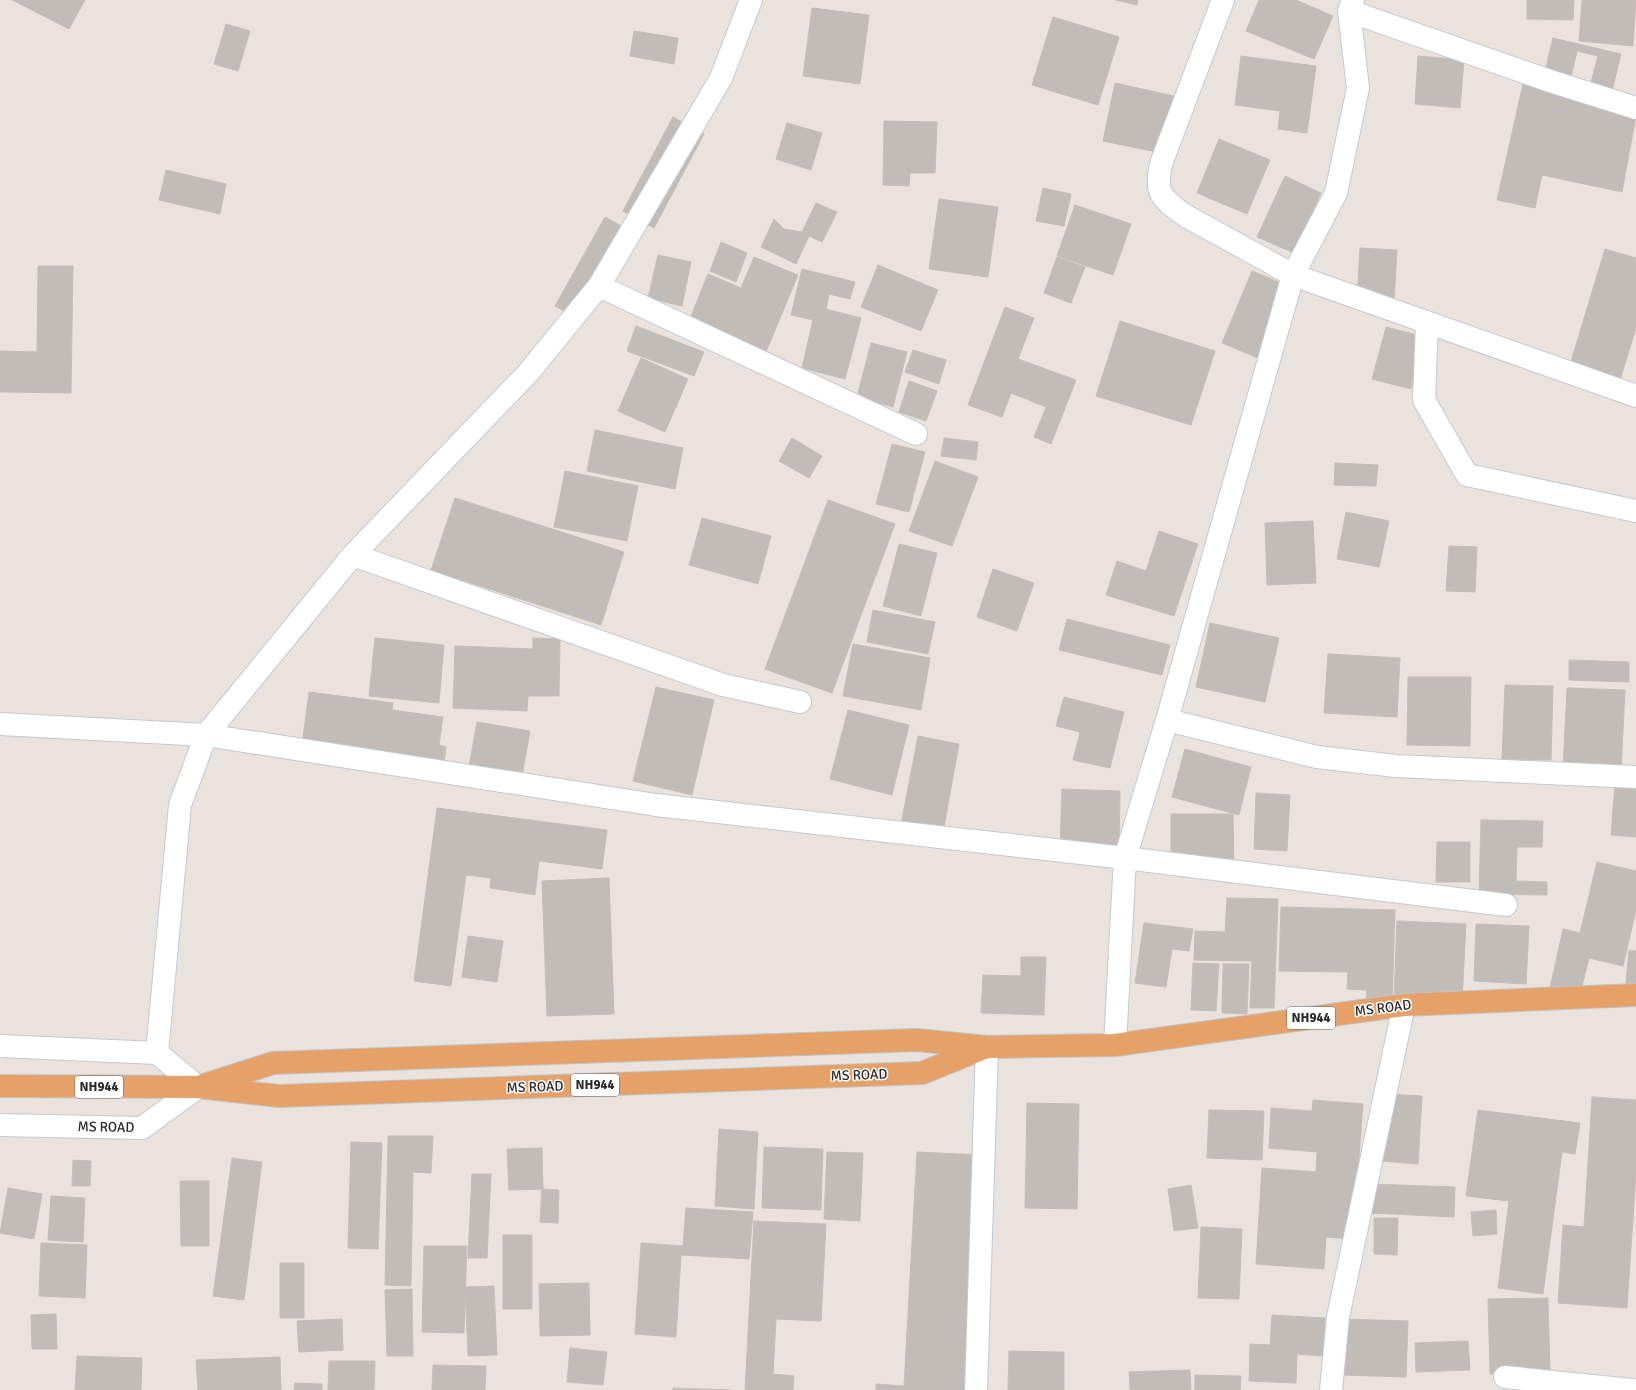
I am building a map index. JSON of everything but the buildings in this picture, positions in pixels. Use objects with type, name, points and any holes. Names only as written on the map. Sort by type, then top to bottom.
[{"type":"highway","name":"MS ROAD","points":[[198,1087],[273,1063],[917,1040],[987,1047],[1115,1045],[1404,1005],[1636,995]]},
{"type":"highway","name":"MS ROAD","points":[[198,1087],[279,1096],[922,1073],[987,1047]]},
{"type":"highway","name":"NH944","points":[[0,1086],[198,1087]]},
{"type":"street","points":[[157,1053],[180,805],[206,735],[352,555],[528,374],[599,286],[721,78],[751,0]]},
{"type":"street","points":[[1223,0],[1162,161],[1158,176],[1160,193],[1170,205],[1186,216],[1293,276],[1636,396]]},
{"type":"street","points":[[1115,1045],[1125,858],[1167,720],[1293,276],[1336,193],[1338,186],[1358,88],[1351,6],[1543,78],[1636,108]]},
{"type":"street","points":[[599,286],[916,434]]},
{"type":"street","points":[[1427,322],[1424,400],[1467,475],[1636,511]]},
{"type":"street","points":[[352,555],[723,684],[800,702]]},
{"type":"street","points":[[1167,720],[1317,757],[1396,766],[1636,777]]},
{"type":"street","points":[[0,724],[206,735],[656,805],[1125,858],[1506,905]]},
{"type":"street","points":[[1331,1390],[1338,1317],[1404,1005]]},
{"type":"street","points":[[0,1046],[157,1053],[198,1087]]},
{"type":"street","points":[[976,1390],[987,1047]]},
{"type":"street","name":"MS ROAD","points":[[0,1125],[142,1128],[198,1087]]},
{"type":"street","points":[[1505,1377],[1578,1387],[1632,1390]]}]
